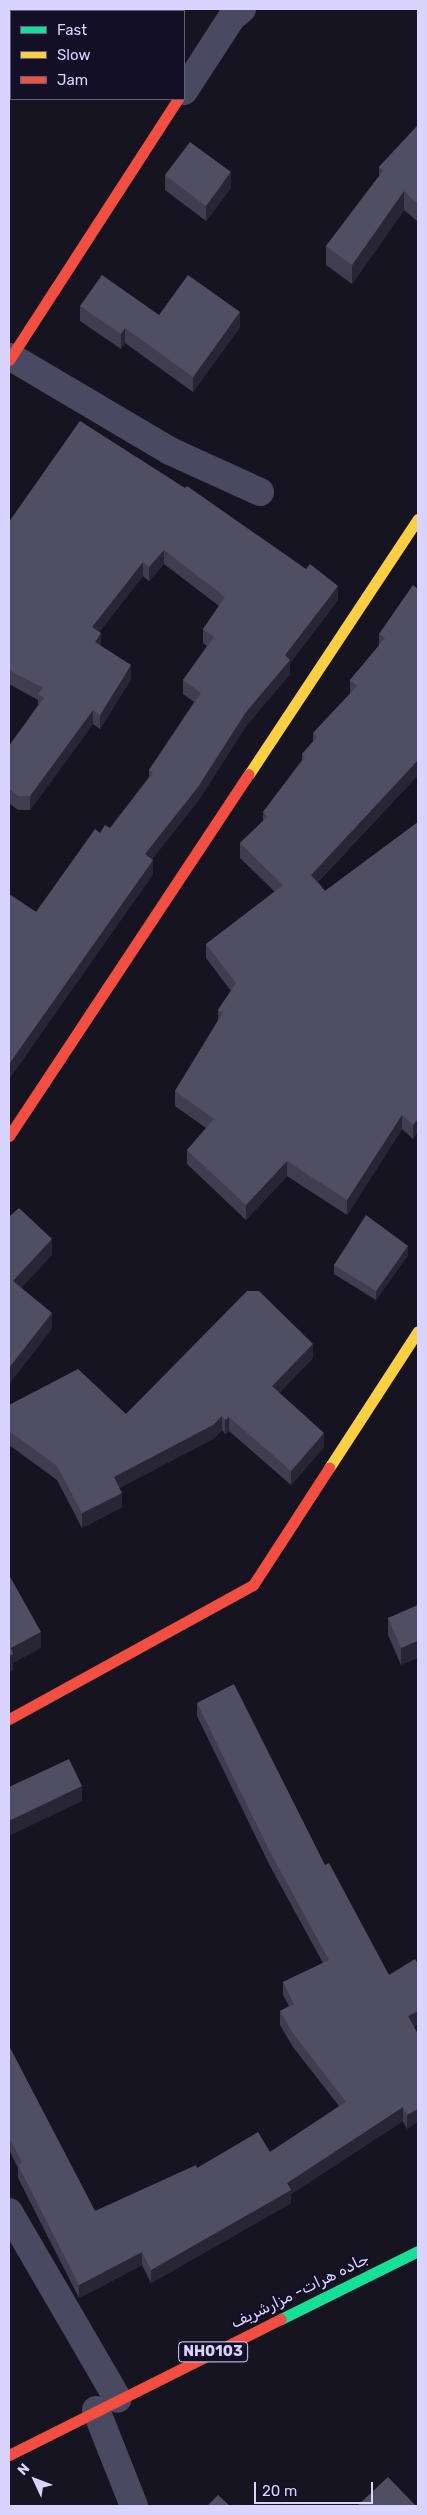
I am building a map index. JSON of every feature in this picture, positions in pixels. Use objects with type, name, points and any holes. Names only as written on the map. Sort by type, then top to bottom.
[{"type":"main road","points":[[10,358],[177,100]]},
{"type":"main road","points":[[9,1136],[418,519]]},
{"type":"main road","points":[[9,1718],[254,1585],[418,1331]]},
{"type":"main road","name":"جاده هرات- مزارشریف","points":[[9,2455],[107,2404],[418,2251]]},
{"type":"street","points":[[185,89],[232,17],[242,9]]},
{"type":"street","points":[[10,358],[170,451],[260,492]]},
{"type":"street","points":[[9,2212],[107,2404],[134,2506]]},
{"type":"building","points":[[418,125],[417,203],[404,191],[352,265],[326,246],[383,171],[379,167]]},
{"type":"building","points":[[190,142],[231,172],[206,206],[165,175]]},
{"type":"building","points":[[102,275],[159,315],[188,275],[240,312],[193,377],[125,328],[121,334],[80,306]]},
{"type":"building","points":[[80,421],[185,488],[187,486],[306,569],[310,564],[338,586],[285,655],[290,660],[246,712],[198,787],[145,854],[153,860],[9,1064],[9,894],[36,912],[95,829],[100,833],[105,825],[110,828],[153,773],[149,770],[201,693],[183,680],[214,637],[203,629],[225,597],[164,550],[149,567],[143,562],[92,627],[101,633],[95,642],[131,665],[100,715],[93,710],[30,796],[18,796],[9,789],[9,746],[44,698],[38,694],[43,688],[9,670],[9,522]]},
{"type":"building","points":[[413,585],[418,589],[418,760],[311,875],[325,891],[418,822],[418,1119],[413,1125],[402,1115],[347,1200],[287,1161],[246,1205],[187,1150],[214,1119],[175,1091],[223,1013],[218,1010],[236,983],[206,944],[283,885],[240,843],[267,817],[263,812],[305,757],[302,754],[317,737],[313,733],[357,686],[350,680],[385,638],[379,634]]},
{"type":"building","points":[[19,1208],[52,1239],[13,1281],[52,1313],[9,1368],[9,1217]]},
{"type":"building","points":[[366,1215],[408,1246],[376,1291],[334,1265]]},
{"type":"building","points":[[247,1291],[259,1291],[313,1344],[272,1386],[324,1433],[291,1471],[229,1417],[225,1420],[222,1416],[213,1425],[114,1477],[122,1493],[82,1513],[57,1466],[9,1431],[9,1405],[78,1369],[126,1414]]},
{"type":"building","points":[[9,1575],[41,1632],[11,1648],[13,1654],[9,1656]]},
{"type":"building","points":[[418,1605],[418,1641],[401,1648],[388,1618]]},
{"type":"building","points":[[234,1684],[325,1865],[329,1863],[389,1975],[415,1959],[418,1964],[418,2011],[408,2016],[418,2034],[418,2109],[407,2115],[403,2107],[287,2183],[291,2190],[151,2270],[142,2252],[79,2285],[18,2165],[22,2162],[9,2137],[9,2046],[95,2211],[196,2165],[197,2168],[258,2132],[270,2152],[346,2102],[293,2033],[280,2011],[294,2004],[283,1982],[329,1960],[270,1852],[197,1703]]},
{"type":"building","points":[[69,1759],[82,1786],[9,1821],[9,1787]]},
{"type":"building","points":[[388,2477],[416,2506],[357,2506]]},
{"type":"building","points":[[218,2495],[230,2506],[207,2506]]},
{"type":"traffic: fast","points":[[281,2319],[418,2251]]},
{"type":"traffic: slow","points":[[249,774],[418,519]]},
{"type":"traffic: slow","points":[[329,1468],[418,1331]]},
{"type":"traffic: jam","points":[[9,360],[177,100]]},
{"type":"traffic: jam","points":[[9,1136],[249,774]]},
{"type":"traffic: jam","points":[[9,1719],[253,1585],[329,1468]]},
{"type":"traffic: jam","points":[[9,2455],[281,2319]]}]
